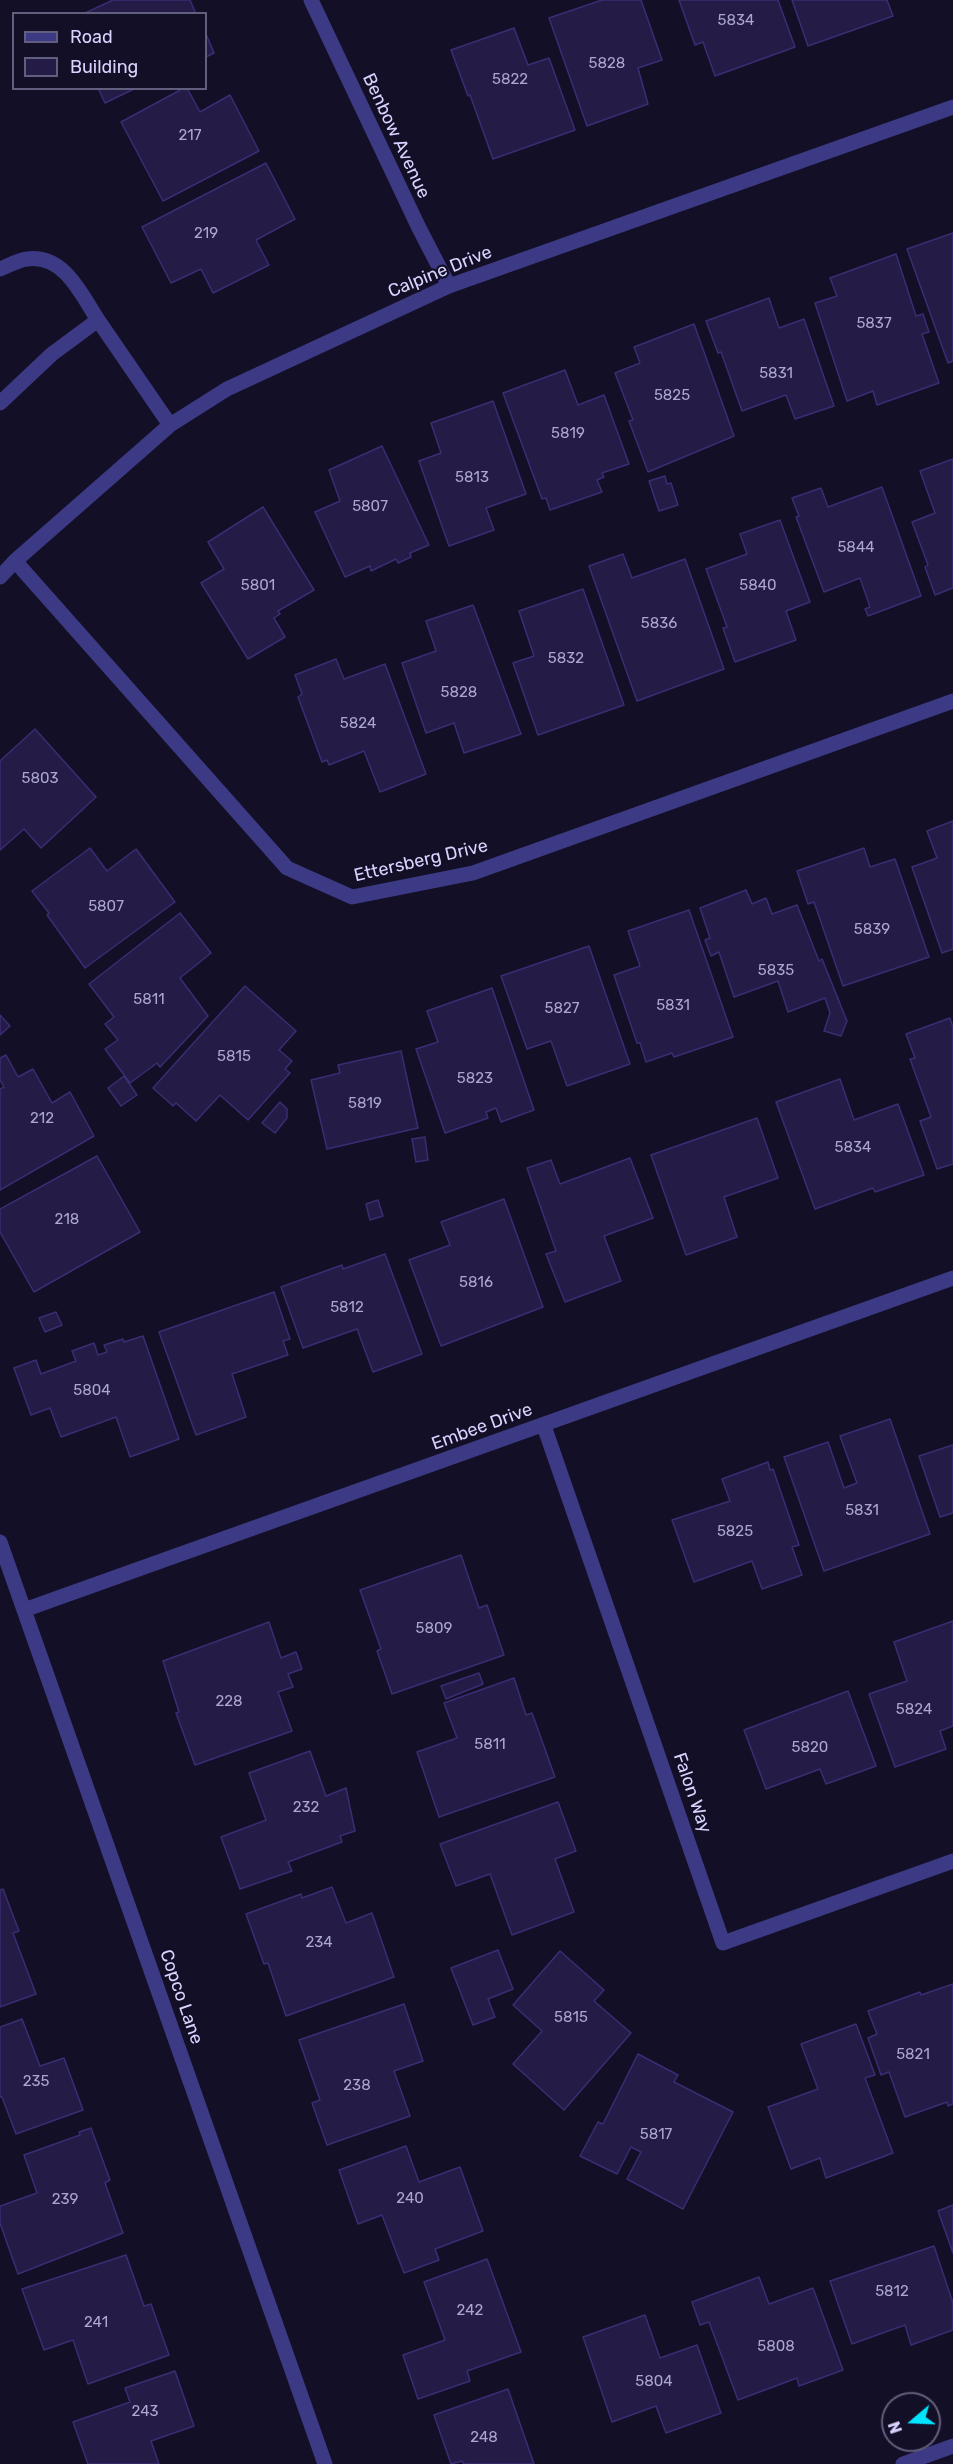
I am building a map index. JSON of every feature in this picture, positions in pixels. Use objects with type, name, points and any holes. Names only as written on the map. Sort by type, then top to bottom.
[{"type":"street","name":"Benbow Avenue","points":[[311,0],[414,218],[449,286]]},
{"type":"street","name":"Calpine Drive","points":[[0,577],[15,561],[170,425],[226,389],[449,286],[953,107]]},
{"type":"street","points":[[0,269],[27,258],[56,263],[73,282],[170,425]]},
{"type":"street","points":[[0,403],[52,354],[98,320]]},
{"type":"street","name":"Ettersberg Drive","points":[[15,561],[287,868],[352,897],[473,873],[953,701]]},
{"type":"street","name":"Embee Drive","points":[[24,1610],[953,1278]]},
{"type":"street","name":"Falon Way","points":[[544,1426],[723,1942],[953,1861]]},
{"type":"street","name":"Copco Lane","points":[[0,1542],[325,2464]]},
{"type":"street","points":[[906,2464],[953,2446]]},
{"type":"building","points":[[113,0],[190,0],[195,12],[87,12]]},
{"type":"building","points":[[602,0],[641,0],[662,60],[638,68],[648,104],[587,126],[549,18]]},
{"type":"building","points":[[679,0],[778,0],[795,47],[715,76],[703,42],[695,45]]},
{"type":"building","points":[[792,0],[887,0],[893,16],[808,46]]},
{"type":"building","points":[[514,28],[528,65],[549,58],[575,130],[493,159],[451,50]]},
{"type":"building","points":[[207,36],[214,53],[207,56]]},
{"type":"building","points":[[99,90],[132,90],[105,103]]},
{"type":"building","points":[[180,90],[188,90],[200,112],[230,95],[259,151],[163,201],[121,122]]},
{"type":"building","points":[[266,163],[295,219],[256,240],[269,265],[213,293],[201,269],[171,283],[142,227]]},
{"type":"building","points":[[953,233],[953,361],[948,363],[907,249]]},
{"type":"building","points":[[896,254],[916,316],[923,314],[929,332],[922,334],[939,383],[877,405],[873,391],[847,401],[815,303],[837,296],[830,278]]},
{"type":"building","points":[[769,298],[779,328],[804,319],[834,406],[795,419],[786,395],[742,411],[721,352],[718,353],[706,321]]},
{"type":"building","points":[[694,324],[734,436],[648,472],[629,421],[633,420],[615,373],[640,363],[634,347]]},
{"type":"building","points":[[565,370],[578,405],[604,395],[629,464],[602,473],[604,477],[597,480],[602,492],[550,510],[546,498],[542,499],[503,393]]},
{"type":"building","points":[[493,401],[526,494],[486,508],[494,530],[449,546],[419,461],[441,453],[431,423]]},
{"type":"building","points":[[382,446],[429,545],[410,553],[411,557],[398,563],[396,559],[371,571],[370,566],[345,577],[315,512],[340,501],[329,470]]},
{"type":"building","points":[[953,459],[953,588],[935,595],[925,567],[928,565],[912,522],[935,513],[920,471]]},
{"type":"building","points":[[665,476],[667,484],[671,483],[678,505],[659,511],[649,481]]},
{"type":"building","points":[[882,487],[921,596],[868,616],[865,609],[870,607],[860,578],[824,592],[796,517],[799,516],[792,498],[821,488],[828,507]]},
{"type":"building","points":[[263,507],[314,590],[278,611],[280,614],[274,618],[285,637],[248,659],[201,583],[224,569],[208,542]]},
{"type":"building","points":[[780,520],[810,602],[786,611],[796,640],[735,662],[723,628],[727,627],[706,569],[747,554],[740,534]]},
{"type":"building","points":[[623,554],[632,578],[685,559],[724,669],[637,701],[589,566]]},
{"type":"building","points":[[583,589],[624,705],[538,735],[513,663],[534,656],[519,611]]},
{"type":"building","points":[[473,605],[521,734],[464,753],[454,723],[426,733],[402,663],[436,651],[426,621]]},
{"type":"building","points":[[336,659],[344,679],[385,664],[426,774],[380,792],[364,751],[329,765],[327,760],[322,762],[298,697],[302,694],[295,675]]},
{"type":"building","points":[[35,729],[96,797],[41,848],[24,829],[0,850],[0,761]]},
{"type":"building","points":[[953,821],[953,949],[942,953],[912,867],[937,858],[927,831]]},
{"type":"building","points":[[90,848],[107,871],[136,849],[175,902],[85,968],[32,891]]},
{"type":"building","points":[[864,848],[870,867],[895,859],[929,957],[843,986],[814,902],[808,904],[797,871]]},
{"type":"building","points":[[746,890],[752,904],[766,898],[772,914],[797,905],[819,961],[822,959],[847,1021],[841,1036],[824,1031],[830,1013],[825,998],[788,1012],[778,981],[734,997],[719,952],[711,956],[705,940],[710,938],[700,908]]},
{"type":"building","points":[[689,910],[733,1037],[674,1057],[672,1053],[646,1062],[640,1043],[637,1043],[614,975],[640,966],[628,931]]},
{"type":"building","points":[[180,913],[211,953],[180,978],[208,1016],[160,1067],[157,1063],[130,1083],[105,1049],[118,1040],[105,1024],[114,1017],[89,984]]},
{"type":"building","points":[[589,946],[630,1064],[567,1086],[551,1041],[527,1049],[501,976]]},
{"type":"building","points":[[245,986],[296,1031],[279,1050],[292,1061],[285,1069],[290,1073],[248,1120],[220,1095],[196,1121],[176,1103],[173,1106],[153,1088]]},
{"type":"building","points":[[492,988],[534,1110],[501,1122],[496,1108],[486,1112],[488,1118],[445,1133],[416,1049],[438,1042],[427,1011]]},
{"type":"building","points":[[0,1015],[10,1026],[0,1035]]},
{"type":"building","points":[[950,1018],[953,1027],[953,1164],[937,1169],[920,1121],[931,1117],[910,1059],[915,1058],[906,1034]]},
{"type":"building","points":[[401,1051],[418,1128],[327,1149],[311,1080],[340,1073],[338,1065]]},
{"type":"building","points":[[6,1055],[18,1077],[33,1069],[52,1103],[70,1092],[94,1136],[0,1190],[0,1089],[4,1087],[0,1080],[0,1058]]},
{"type":"building","points":[[124,1076],[137,1095],[121,1106],[108,1088]]},
{"type":"building","points":[[840,1079],[854,1120],[898,1104],[924,1175],[875,1192],[873,1188],[815,1209],[776,1102]]},
{"type":"building","points":[[280,1102],[287,1109],[287,1118],[275,1133],[262,1123]]},
{"type":"building","points":[[757,1118],[778,1178],[724,1197],[737,1237],[686,1255],[651,1155]]},
{"type":"building","points":[[425,1137],[428,1160],[416,1162],[412,1139]]},
{"type":"building","points":[[97,1156],[140,1232],[34,1292],[0,1232],[0,1209]]},
{"type":"building","points":[[630,1158],[653,1218],[604,1236],[621,1281],[565,1302],[546,1254],[556,1251],[527,1168],[551,1160],[560,1184]]},
{"type":"building","points":[[504,1199],[543,1307],[441,1346],[409,1260],[450,1245],[441,1222]]},
{"type":"building","points":[[378,1200],[383,1216],[370,1220],[366,1204]]},
{"type":"building","points":[[385,1254],[422,1354],[373,1372],[357,1329],[303,1348],[281,1287],[342,1265],[343,1269]]},
{"type":"building","points":[[274,1292],[290,1339],[283,1341],[288,1355],[232,1374],[246,1417],[196,1435],[159,1332]]},
{"type":"building","points":[[56,1312],[62,1325],[45,1332],[39,1318]]},
{"type":"building","points":[[143,1336],[179,1439],[130,1457],[116,1417],[61,1437],[50,1408],[31,1415],[14,1368],[36,1360],[41,1374],[76,1361],[72,1351],[94,1343],[98,1355],[107,1352],[104,1345]]},
{"type":"building","points":[[890,1419],[930,1534],[824,1571],[784,1457],[828,1442],[844,1488],[857,1483],[840,1436]]},
{"type":"building","points":[[953,1445],[953,1513],[940,1517],[919,1456]]},
{"type":"building","points":[[768,1462],[770,1470],[773,1469],[799,1545],[792,1547],[802,1575],[762,1589],[752,1561],[694,1582],[672,1520],[730,1501],[722,1479]]},
{"type":"building","points":[[461,1555],[479,1608],[487,1605],[504,1655],[392,1694],[377,1651],[381,1649],[360,1590]]},
{"type":"building","points":[[953,1621],[953,1726],[940,1731],[946,1749],[895,1767],[869,1694],[907,1681],[894,1642]]},
{"type":"building","points":[[269,1622],[281,1658],[296,1652],[302,1669],[288,1674],[293,1687],[278,1692],[292,1731],[195,1765],[176,1713],[179,1712],[163,1661]]},
{"type":"building","points":[[479,1673],[483,1684],[446,1699],[441,1686]]},
{"type":"building","points":[[514,1678],[526,1715],[532,1713],[555,1777],[439,1817],[417,1752],[457,1738],[444,1703]]},
{"type":"building","points":[[848,1691],[876,1766],[826,1784],[820,1769],[766,1789],[744,1730]]},
{"type":"building","points":[[310,1751],[326,1796],[346,1788],[355,1831],[340,1836],[342,1842],[288,1862],[292,1871],[240,1889],[221,1837],[266,1820],[249,1773]]},
{"type":"building","points":[[558,1802],[576,1851],[555,1859],[574,1912],[512,1935],[490,1874],[456,1886],[440,1844]]},
{"type":"building","points":[[332,1887],[346,1923],[372,1913],[394,1977],[286,2016],[268,1963],[264,1964],[246,1914],[301,1894],[302,1898]]},
{"type":"building","points":[[3,1889],[19,1931],[13,1933],[36,1994],[0,2007],[0,1890]]},
{"type":"building","points":[[498,1950],[513,1989],[488,1999],[495,2017],[473,2025],[451,1968]]},
{"type":"building","points":[[560,1951],[604,1990],[594,2001],[631,2033],[564,2110],[513,2064],[542,2031],[513,2005]]},
{"type":"building","points":[[953,1984],[953,2104],[948,2106],[947,2102],[905,2117],[889,2072],[881,2075],[868,2038],[877,2034],[868,2011],[920,1992],[921,1995]]},
{"type":"building","points":[[404,2004],[423,2061],[394,2071],[410,2116],[327,2145],[312,2103],[320,2100],[299,2040]]},
{"type":"building","points":[[22,2019],[40,2066],[64,2058],[83,2110],[16,2134],[2,2097],[0,2097],[0,2027]]},
{"type":"building","points":[[856,2024],[875,2075],[865,2078],[893,2153],[826,2178],[820,2158],[791,2169],[768,2107],[818,2089],[801,2044]]},
{"type":"building","points":[[638,2054],[678,2075],[674,2082],[733,2112],[683,2209],[627,2179],[641,2152],[631,2147],[617,2174],[580,2156],[598,2122],[603,2124]]},
{"type":"building","points":[[91,2128],[110,2180],[105,2183],[123,2233],[18,2274],[0,2223],[0,2206],[37,2193],[24,2155],[80,2135],[79,2132]]},
{"type":"building","points":[[406,2146],[419,2182],[460,2167],[483,2231],[435,2249],[439,2260],[404,2273],[382,2215],[358,2224],[339,2170]]},
{"type":"building","points":[[953,2205],[953,2253],[938,2211]]},
{"type":"building","points":[[934,2246],[953,2303],[953,2330],[911,2345],[905,2325],[852,2344],[830,2281]]},
{"type":"building","points":[[126,2255],[144,2306],[151,2304],[169,2355],[88,2384],[73,2340],[44,2350],[22,2289]]},
{"type":"building","points":[[487,2259],[521,2352],[467,2371],[470,2381],[418,2399],[403,2355],[445,2340],[424,2282]]},
{"type":"building","points":[[759,2277],[769,2304],[813,2288],[843,2370],[799,2386],[797,2378],[738,2400],[709,2322],[700,2325],[692,2302]]},
{"type":"building","points":[[645,2315],[660,2358],[697,2345],[721,2413],[666,2433],[656,2406],[612,2422],[583,2337]]},
{"type":"building","points":[[175,2371],[194,2426],[151,2441],[159,2464],[88,2464],[73,2422],[130,2402],[125,2388]]},
{"type":"building","points":[[508,2389],[534,2464],[464,2464],[462,2461],[451,2464],[434,2415]]}]
